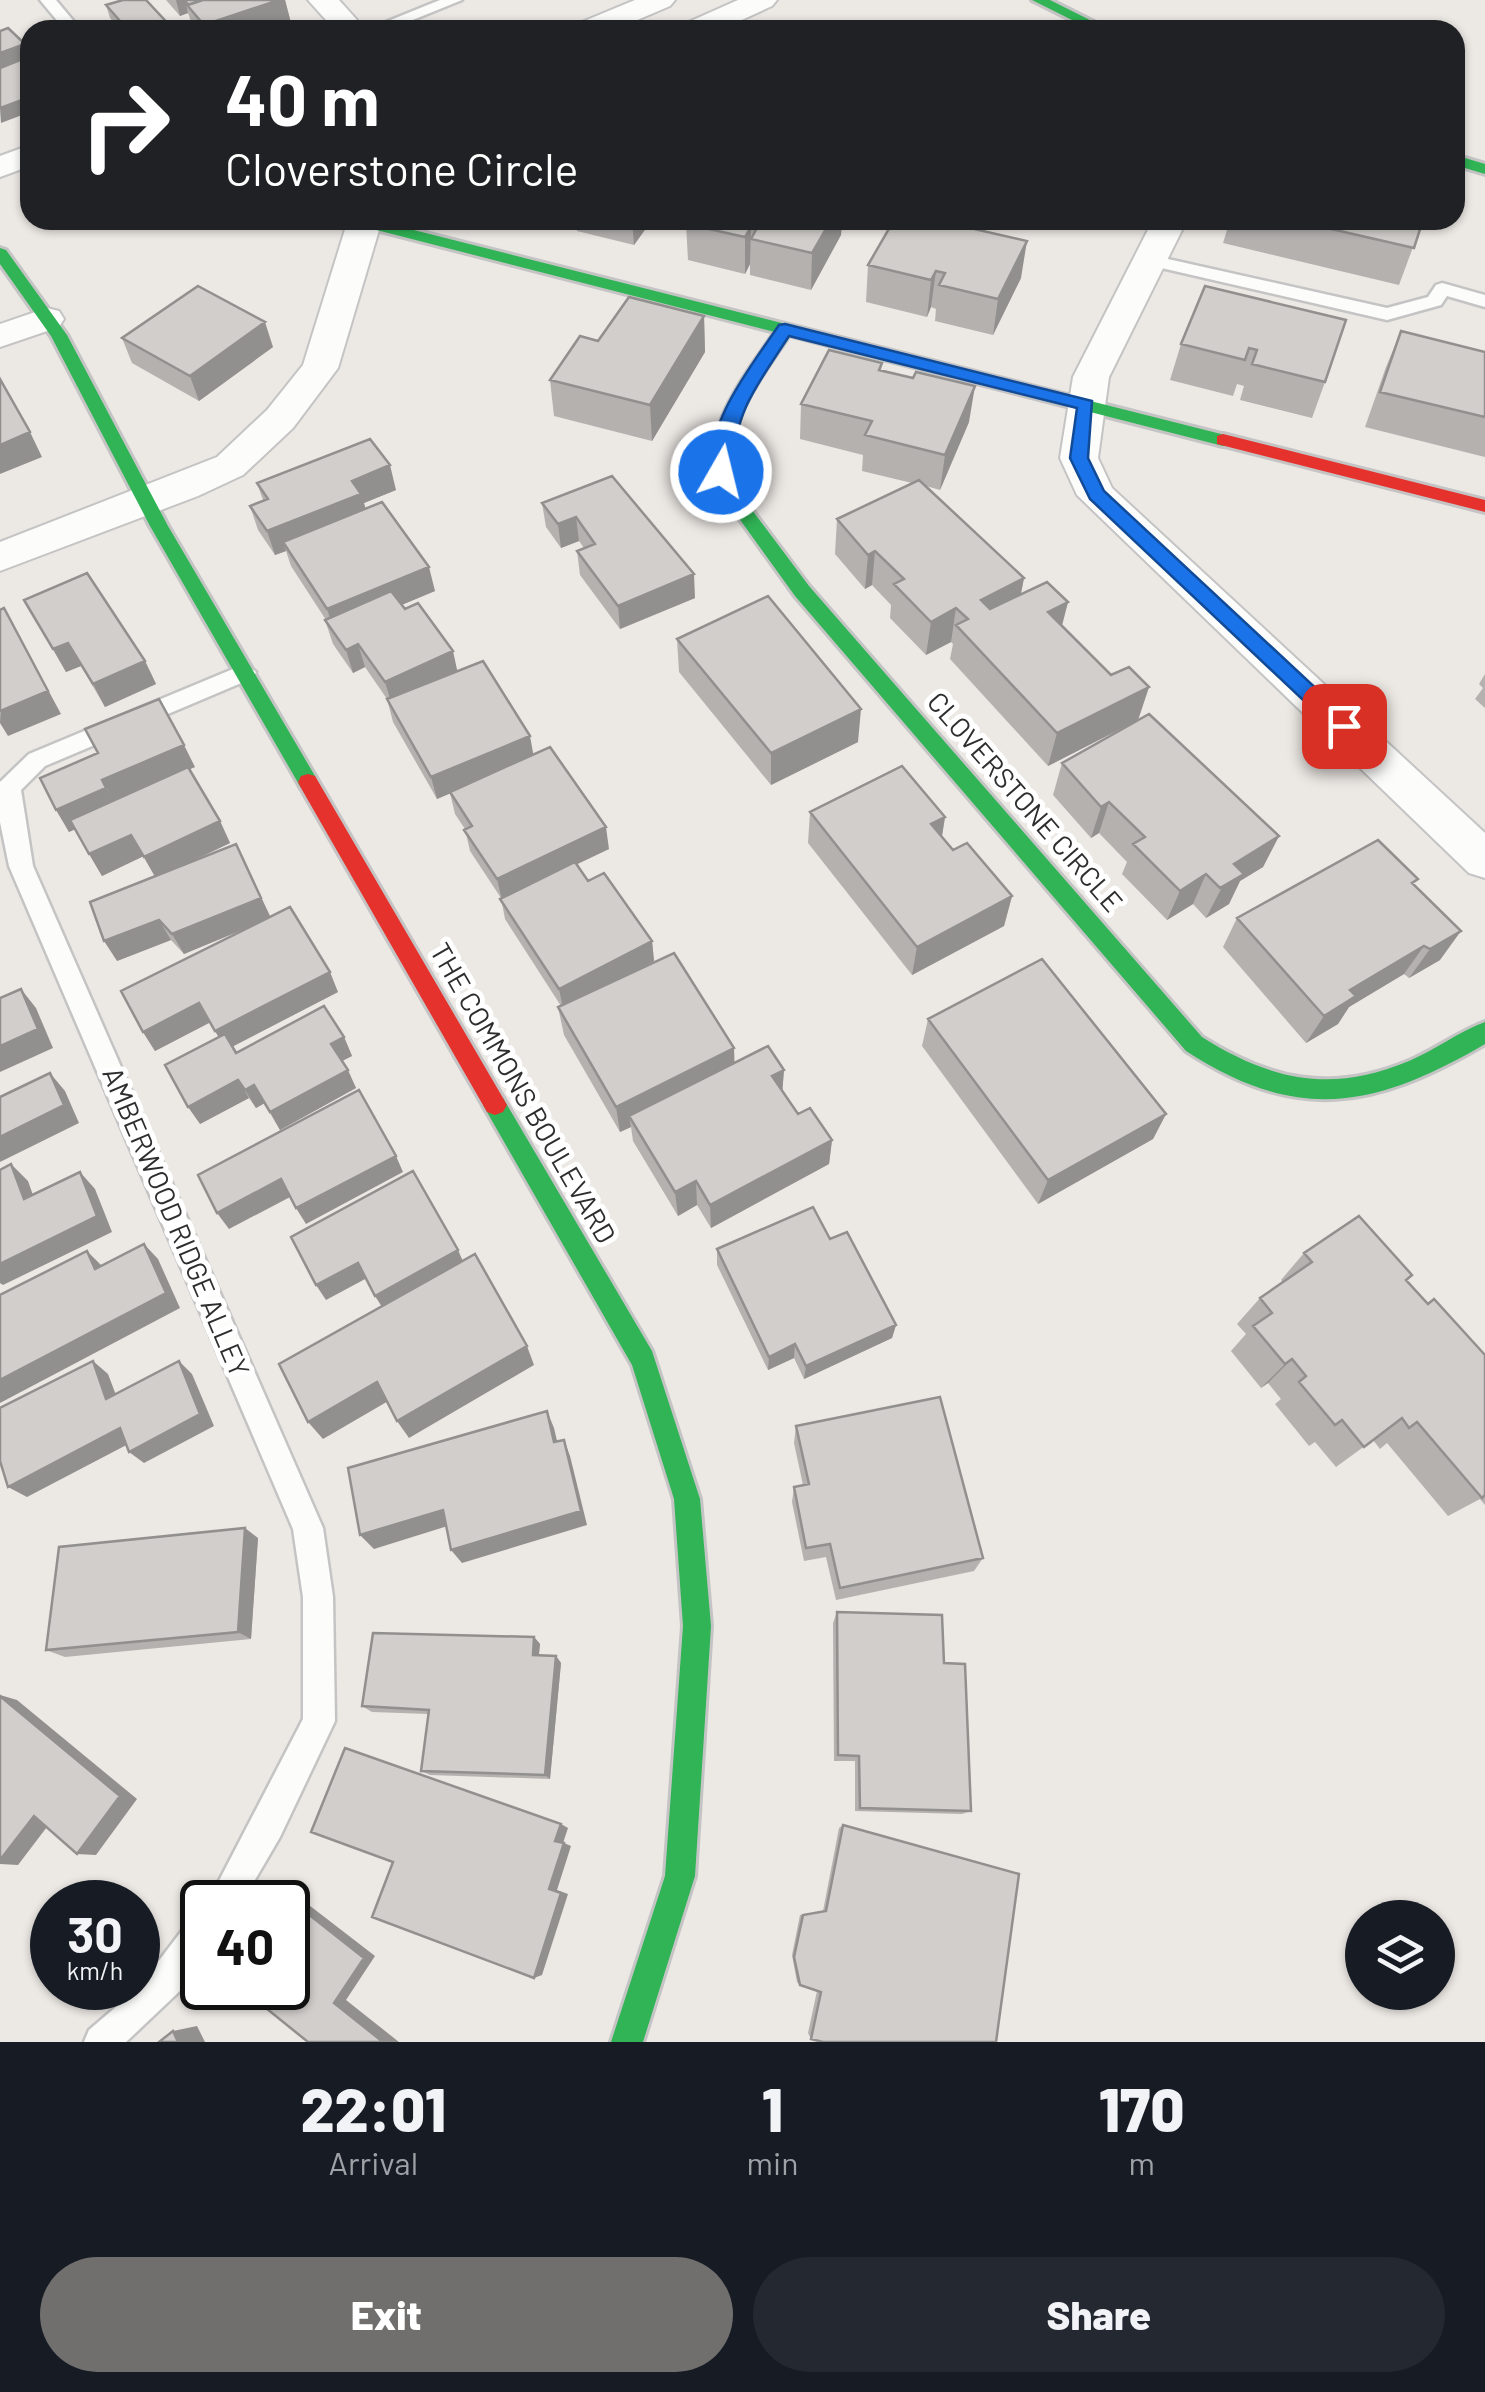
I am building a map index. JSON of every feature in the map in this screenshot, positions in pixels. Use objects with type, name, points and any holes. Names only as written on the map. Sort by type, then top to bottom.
[{"type":"street","points":[[323,0],[342,20]]},
{"type":"street","points":[[612,20],[660,0]]},
{"type":"street","points":[[717,20],[762,0]]},
{"type":"street","points":[[1039,0],[1081,20]]},
{"type":"street","points":[[0,557],[230,466],[280,419],[320,368],[361,230]]},
{"type":"street","points":[[399,230],[1485,506]]},
{"type":"street","points":[[1165,230],[1091,377],[1079,458],[1096,495],[1485,860]]},
{"type":"street","name":"THE COMMONS BOULEVARD","points":[[0,253],[47,319],[144,501],[643,1360],[687,1500],[696,1626],[680,1876],[627,2042]]},
{"type":"street","points":[[0,336],[47,319]]},
{"type":"street","name":"CLOVERSTONE CIRCLE","points":[[785,329],[736,404],[726,428],[721,472],[729,492],[802,591],[1194,1044],[1220,1067],[1246,1078],[1330,1091],[1370,1088],[1485,1032]]},
{"type":"lane","points":[[48,0],[65,20]]},
{"type":"lane","points":[[401,20],[454,0]]},
{"type":"lane","points":[[1150,260],[1387,314],[1435,302],[1442,288],[1485,301]]},
{"type":"lane","name":"AMBERWOOD RIDGE ALLEY","points":[[237,1880],[319,1720],[318,1596],[308,1528],[22,866],[10,814],[9,787],[37,760],[244,672]]},
{"type":"lane","points":[[102,2042],[180,1962]]},
{"type":"building","points":[[146,0],[165,20],[119,20],[106,5]]},
{"type":"building","points":[[203,0],[279,0],[219,20],[200,20],[187,5]]},
{"type":"building","points":[[8,28],[20,39],[20,46],[0,53],[0,31]]},
{"type":"building","points":[[20,60],[20,101],[0,108],[0,68]]},
{"type":"building","points":[[713,230],[749,230],[745,237]]},
{"type":"building","points":[[756,230],[825,230],[812,253],[751,239]]},
{"type":"building","points":[[888,230],[979,230],[1027,241],[998,299],[939,285],[945,273],[936,271],[931,280],[868,265]]},
{"type":"building","points":[[1336,230],[1420,230],[1414,248]]},
{"type":"building","points":[[198,286],[265,322],[190,376],[122,338]]},
{"type":"building","points":[[1205,286],[1346,320],[1325,382],[1252,364],[1257,350],[1249,348],[1245,360],[1181,344]]},
{"type":"building","points":[[629,297],[704,316],[650,405],[550,380],[580,336],[598,341]]},
{"type":"building","points":[[1401,331],[1485,352],[1485,417],[1380,392]]},
{"type":"building","points":[[829,350],[882,363],[879,370],[913,378],[916,372],[975,386],[945,455],[865,435],[872,421],[801,404]]},
{"type":"building","points":[[0,379],[30,432],[0,445]]},
{"type":"building","points":[[370,439],[390,465],[352,481],[361,494],[267,531],[250,506],[268,499],[257,483]]},
{"type":"building","points":[[612,476],[694,574],[618,606],[577,551],[595,544],[576,517],[558,524],[542,503]]},
{"type":"building","points":[[919,480],[1024,578],[981,600],[990,609],[1047,582],[1068,602],[1048,612],[1111,675],[1129,667],[1149,687],[1057,733],[956,625],[968,619],[956,608],[931,622],[894,584],[904,579],[875,551],[868,555],[837,519]]},
{"type":"building","points":[[382,502],[429,567],[327,609],[283,542]]},
{"type":"building","points":[[87,573],[145,661],[93,684],[68,643],[53,649],[24,600]]},
{"type":"building","points":[[391,591],[405,609],[418,603],[453,651],[385,682],[358,644],[346,650],[325,620]]},
{"type":"building","points":[[768,596],[861,709],[771,753],[677,639]]},
{"type":"building","points":[[4,608],[48,691],[0,711],[0,610]]},
{"type":"building","points":[[483,661],[530,736],[431,777],[387,699]]},
{"type":"building","points":[[159,699],[184,745],[102,780],[106,788],[56,810],[40,778],[98,753],[85,729]]},
{"type":"building","points":[[1149,714],[1279,836],[1234,864],[1244,874],[1220,888],[1206,874],[1180,891],[1133,844],[1145,837],[1109,802],[1101,807],[1062,763]]},
{"type":"building","points":[[550,747],[606,827],[497,879],[464,830],[472,826],[450,792]]},
{"type":"building","points":[[902,766],[945,817],[931,824],[953,850],[967,843],[1012,896],[917,947],[810,812]]},
{"type":"building","points":[[188,767],[220,821],[144,857],[131,835],[89,854],[70,820]]},
{"type":"building","points":[[1378,840],[1418,879],[1412,883],[1461,931],[1430,949],[1424,946],[1350,990],[1356,996],[1324,1016],[1237,918]]},
{"type":"building","points":[[236,844],[261,898],[172,934],[159,920],[104,941],[90,902]]},
{"type":"building","points":[[575,862],[588,881],[604,873],[652,941],[559,989],[500,899]]},
{"type":"building","points":[[290,907],[330,972],[215,1031],[199,1003],[143,1032],[121,991]]},
{"type":"building","points":[[674,953],[734,1048],[616,1107],[558,1007]]},
{"type":"building","points":[[1042,959],[1166,1114],[1048,1180],[928,1019]]},
{"type":"building","points":[[21,989],[38,1029],[0,1046],[0,998]]},
{"type":"building","points":[[324,1006],[344,1037],[331,1044],[348,1070],[270,1112],[254,1085],[245,1090],[238,1080],[188,1107],[165,1065],[225,1034],[236,1053]]},
{"type":"building","points":[[768,1046],[784,1070],[772,1076],[798,1114],[810,1108],[832,1140],[710,1205],[696,1181],[675,1192],[629,1116]]},
{"type":"building","points":[[50,1073],[64,1105],[0,1137],[0,1097]]},
{"type":"building","points":[[359,1090],[396,1156],[296,1208],[281,1179],[217,1213],[198,1175]]},
{"type":"building","points":[[11,1164],[24,1199],[80,1172],[97,1216],[0,1264],[0,1170]]},
{"type":"building","points":[[413,1171],[458,1250],[375,1296],[358,1263],[316,1285],[291,1237]]},
{"type":"building","points":[[813,1207],[830,1239],[847,1232],[896,1325],[806,1366],[795,1344],[769,1357],[717,1249]]},
{"type":"building","points":[[1359,1216],[1412,1275],[1406,1280],[1428,1304],[1434,1299],[1485,1355],[1482,1498],[1417,1422],[1409,1428],[1402,1418],[1364,1447],[1342,1420],[1335,1425],[1299,1382],[1306,1376],[1292,1359],[1285,1364],[1253,1326],[1272,1313],[1260,1298],[1312,1262],[1304,1253]]},
{"type":"building","points":[[144,1244],[166,1293],[0,1380],[0,1295],[87,1251],[95,1269]]},
{"type":"building","points":[[475,1254],[527,1346],[397,1421],[377,1382],[308,1422],[279,1364]]},
{"type":"building","points":[[93,1361],[106,1399],[179,1361],[200,1414],[129,1452],[120,1428],[8,1487],[0,1461],[0,1408]]},
{"type":"building","points":[[940,1397],[983,1558],[840,1588],[830,1544],[806,1548],[794,1487],[809,1484],[796,1426]]},
{"type":"building","points":[[547,1411],[554,1442],[564,1440],[581,1511],[451,1550],[443,1510],[360,1535],[348,1468]]},
{"type":"building","points":[[245,1528],[238,1632],[46,1650],[59,1547]]},
{"type":"building","points":[[837,1612],[942,1615],[944,1663],[965,1664],[971,1811],[860,1808],[859,1756],[838,1755]]},
{"type":"building","points":[[373,1633],[534,1637],[533,1655],[556,1656],[545,1775],[421,1771],[429,1710],[362,1706]]},
{"type":"building","points":[[0,1696],[120,1796],[77,1854],[34,1816],[0,1860]]},
{"type":"building","points":[[345,1748],[561,1824],[555,1841],[564,1843],[549,1889],[561,1893],[534,1978],[372,1917],[393,1862],[311,1832]]},
{"type":"building","points":[[843,1825],[1019,1874],[996,2042],[811,2039],[821,1992],[800,1985],[794,1957],[803,1915],[826,1911]]},
{"type":"building","points":[[310,1915],[364,1958],[334,2003],[383,2042],[308,2042],[268,2010],[310,2010]]},
{"type":"building","points":[[173,2031],[178,2042],[159,2042]]},
{"type":"traffic: fast","points":[[1039,0],[1082,20]]},
{"type":"traffic: fast","points":[[1465,163],[1485,169]]},
{"type":"traffic: fast","points":[[395,230],[1223,440]]},
{"type":"traffic: fast","points":[[0,253],[59,335],[159,526],[308,782]]},
{"type":"traffic: fast","points":[[785,329],[736,403],[727,428],[721,473],[729,492],[802,591],[1194,1044],[1231,1068],[1268,1083],[1304,1090],[1340,1089],[1376,1083],[1413,1070],[1485,1032]]},
{"type":"traffic: fast","points":[[495,1105],[643,1360],[687,1499],[697,1626],[680,1876],[627,2042]]},
{"type":"traffic: jam","points":[[1223,440],[1485,506]]},
{"type":"traffic: jam","points":[[308,782],[495,1105]]},
{"type":"route","points":[[721,472],[726,428],[736,404],[785,329],[1086,405],[1079,458],[1096,495],[1344,726]]}]
